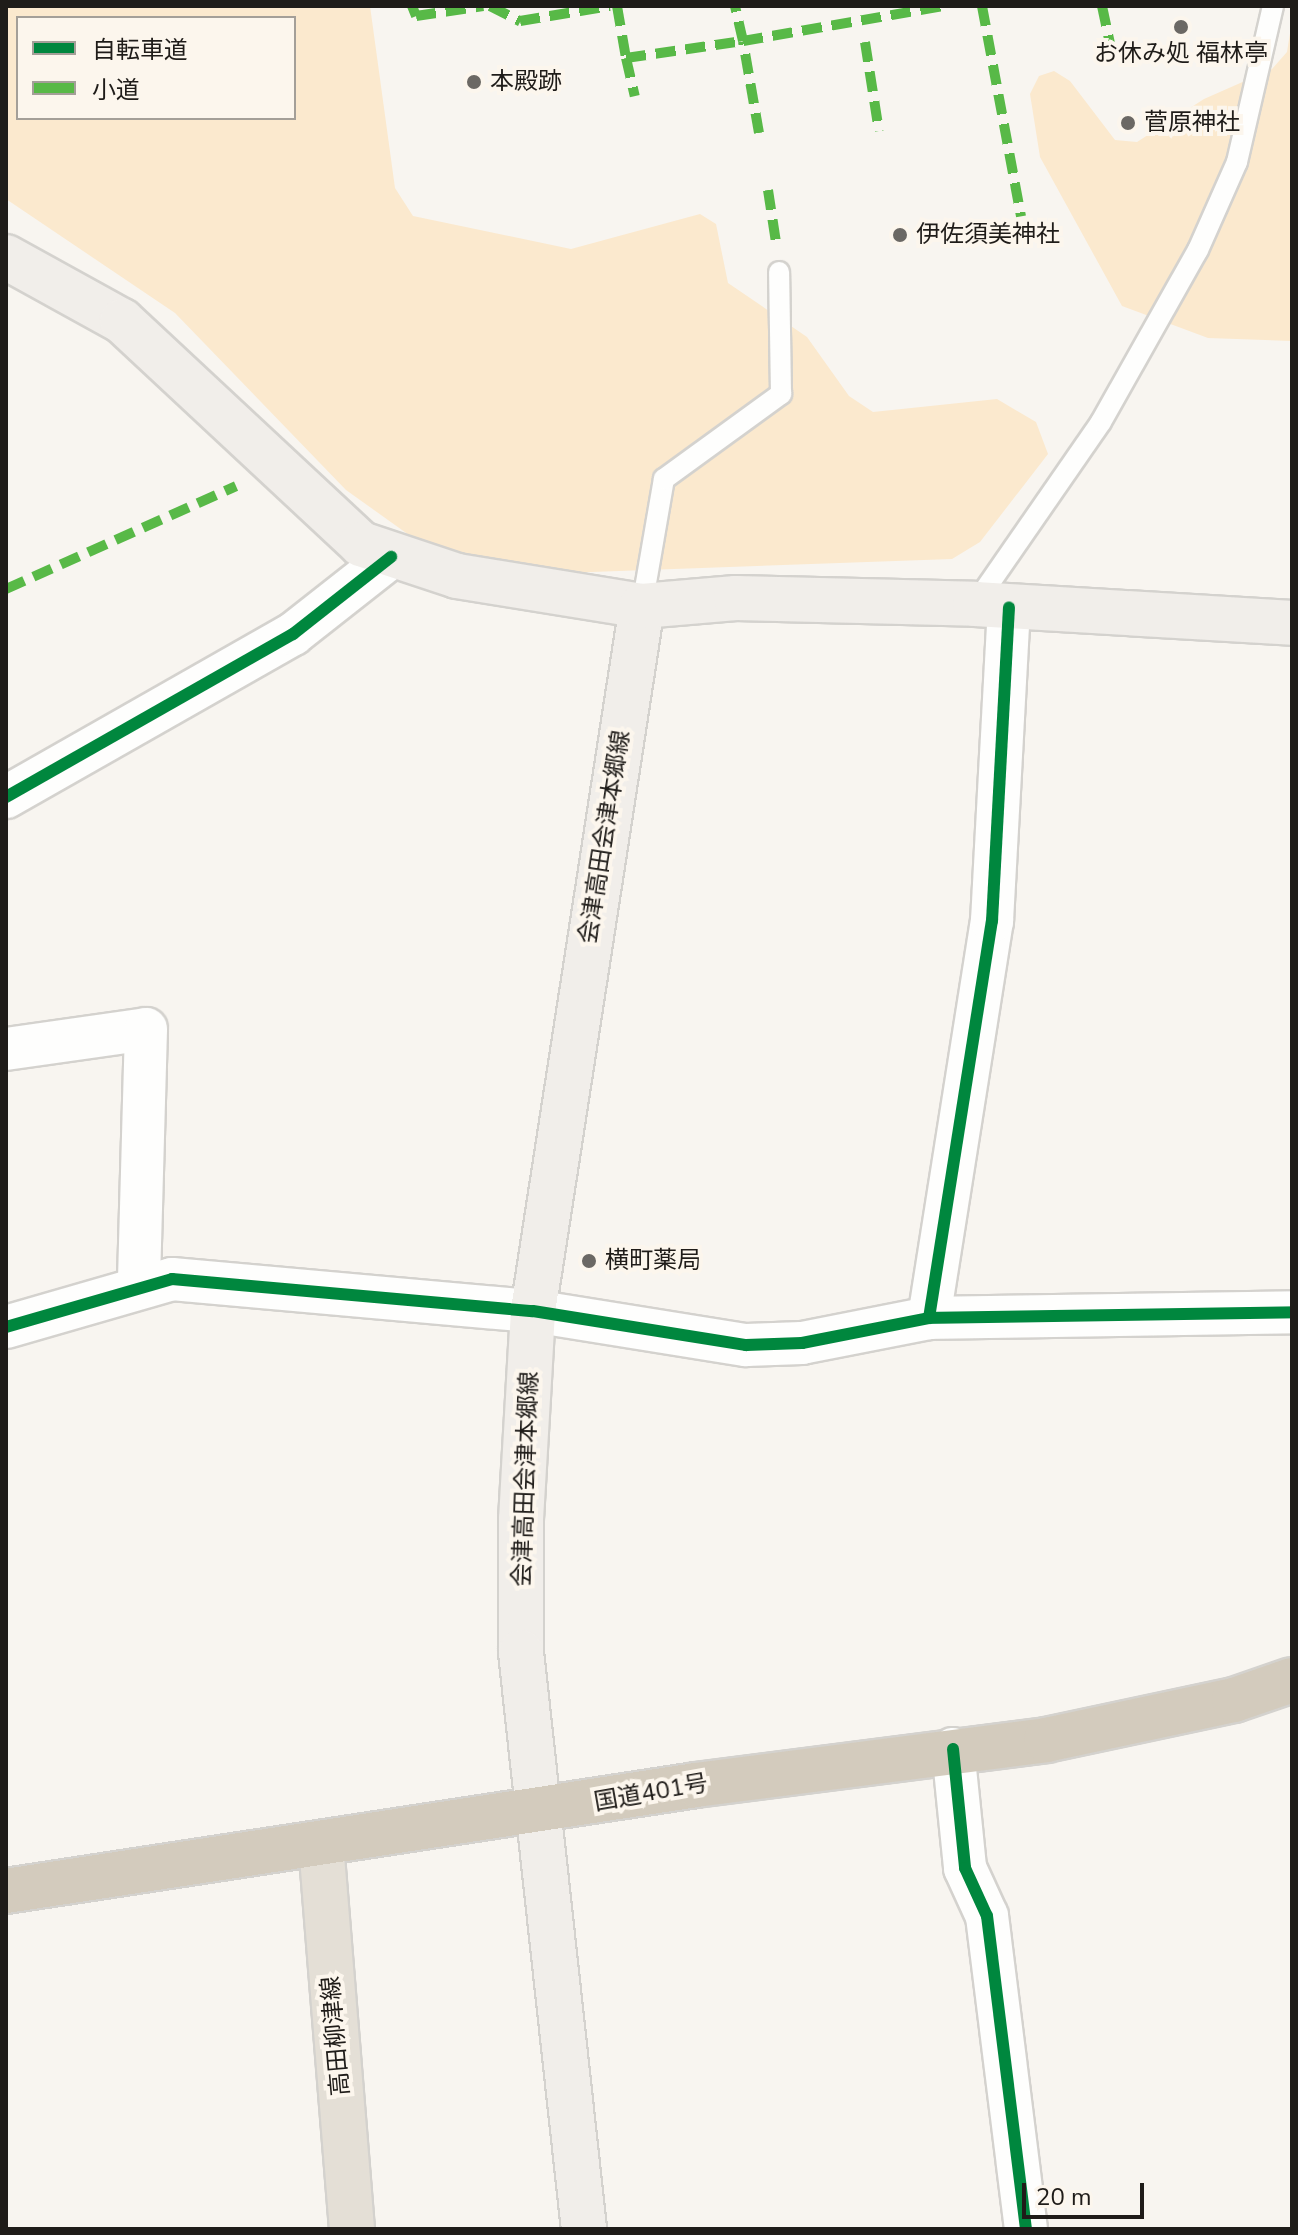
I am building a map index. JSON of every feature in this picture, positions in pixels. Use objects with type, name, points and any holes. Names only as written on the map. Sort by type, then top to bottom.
[{"type":"highway","name":"国道401号","points":[[6,1891],[953,1749],[1046,1740],[1234,1700],[1292,1680]]},
{"type":"main road","points":[[6,257],[122,321],[284,477],[361,544],[391,557],[457,576],[642,606],[736,598],[992,605],[1292,623]]},
{"type":"main road","name":"会津高田会津本郷線","points":[[584,2229],[521,1652],[533,1311],[642,606]]},
{"type":"main road","name":"高田柳津線","points":[[321,1844],[352,2229]]},
{"type":"street","points":[[6,797],[293,634],[391,557]]},
{"type":"street","points":[[929,1318],[992,921],[992,605]]},
{"type":"street","points":[[6,1049],[146,1029],[139,1285]]},
{"type":"street","points":[[6,1327],[139,1285],[225,1280],[533,1311],[746,1345],[802,1343],[929,1318],[1292,1312]]},
{"type":"street","points":[[953,1749],[965,1868],[987,1916],[1026,2229]]},
{"type":"lane","points":[[992,605],[1101,422],[1198,250],[1237,162],[1273,6]]},
{"type":"lane","points":[[642,606],[664,479],[781,394],[779,272]]},
{"type":"shaded area","points":[[6,6],[370,6],[395,188],[413,216],[571,249],[700,214],[716,224],[728,283],[807,337],[849,396],[873,412],[997,399],[1036,422],[1048,454],[980,542],[952,559],[536,574],[416,540],[346,490],[175,313],[6,199]]},
{"type":"shaded area","points":[[1292,21],[1292,341],[1208,338],[1122,306],[1040,157],[1030,94],[1039,76],[1054,71],[1070,81],[1115,140],[1137,142],[1204,99],[1272,69],[1287,52]]},
{"type":"marked path","points":[[412,6],[416,16],[483,6]]},
{"type":"marked path","points":[[490,6],[520,21],[610,6]]},
{"type":"marked path","points":[[617,6],[626,58],[743,41],[735,6]]},
{"type":"marked path","points":[[759,133],[743,41],[943,6]]},
{"type":"marked path","points":[[982,6],[1021,216]]},
{"type":"marked path","points":[[1102,6],[1110,44]]},
{"type":"marked path","points":[[865,42],[879,131]]},
{"type":"marked path","points":[[626,58],[635,96]]},
{"type":"marked path","points":[[768,190],[776,242]]},
{"type":"marked path","points":[[6,589],[236,486]]},
{"type":"cycle path","points":[[6,797],[293,634],[391,557]]},
{"type":"cycle path","points":[[929,1318],[992,921],[1009,607]]},
{"type":"cycle path","points":[[6,1327],[172,1279],[533,1311],[746,1345],[802,1343],[929,1318],[1292,1312]]},
{"type":"cycle path","points":[[953,1749],[965,1868],[987,1916],[1026,2229]]},
{"type":"place","name":"お休み処 福林亭","points":[[1181,27]]},
{"type":"place","name":"本殿跡","points":[[474,82]]},
{"type":"place","name":"菅原神社","points":[[1128,123]]},
{"type":"place","name":"伊佐須美神社","points":[[900,235]]},
{"type":"place","name":"横町薬局","points":[[589,1261]]}]
